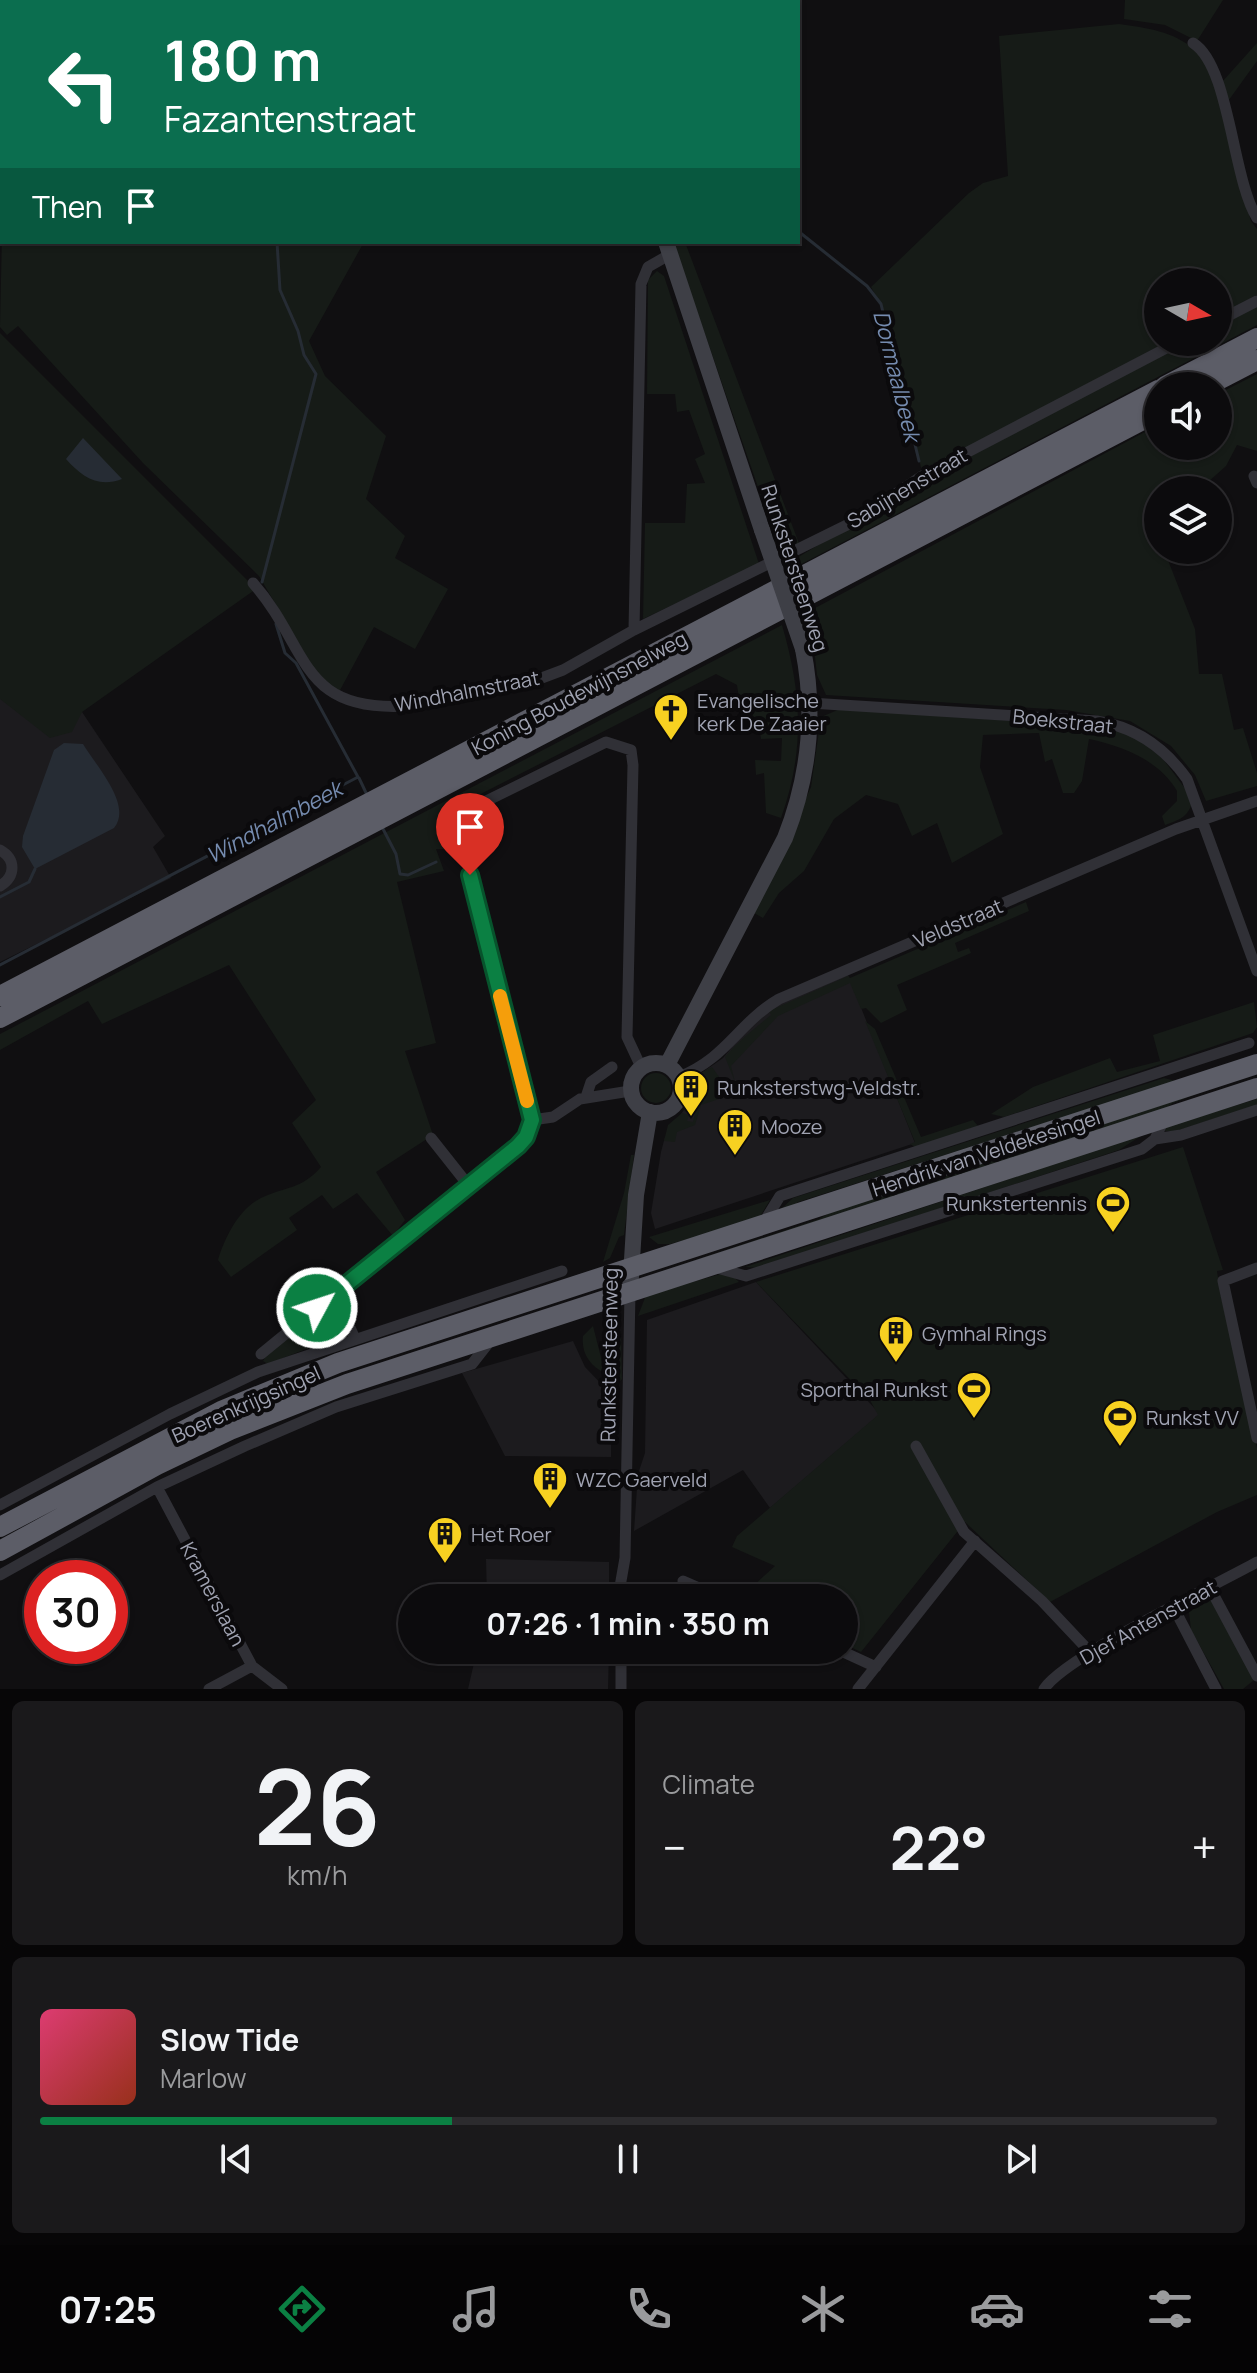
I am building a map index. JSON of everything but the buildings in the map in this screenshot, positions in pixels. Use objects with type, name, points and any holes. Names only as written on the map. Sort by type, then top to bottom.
[{"type":"highway","points":[[1192,372],[1257,338]]},
{"type":"highway","points":[[1232,373],[1257,360]]},
{"type":"highway","name":"Koning Boudewijnsnelweg","points":[[0,996],[1144,397]]},
{"type":"highway","name":"Koning Boudewijnsnelweg","points":[[0,1018],[1144,419]]},
{"type":"highway","name":"Hendrik van Veldekesingel","points":[[631,1269],[1257,1064]]},
{"type":"highway","name":"Hendrik van Veldekesingel","points":[[630,1292],[1257,1088]]},
{"type":"highway","name":"Boerenkrijgsingel","points":[[0,1527],[221,1411],[338,1363],[631,1269]]},
{"type":"highway","name":"Boerenkrijgsingel","points":[[0,1551],[230,1430],[347,1384],[630,1292]]},
{"type":"street","points":[[1193,43],[1202,49],[1217,80],[1257,218]]},
{"type":"street","name":"Runkstersteenweg","points":[[634,630],[641,284],[648,267],[668,248],[803,649],[810,703],[805,775],[793,818],[673,1071]]},
{"type":"street","points":[[1232,314],[1257,301]]},
{"type":"street","name":"Sabijnenstraat","points":[[634,630],[855,521],[922,476],[1151,356]]},
{"type":"street","name":"Windhalmstraat","points":[[253,583],[320,682],[346,701],[365,705],[408,706],[531,682],[592,655],[634,630]]},
{"type":"street","name":"Boekstraat","points":[[810,703],[1111,723],[1142,736],[1168,756],[1187,779],[1257,971]]},
{"type":"street","points":[[261,1354],[522,1143],[532,1120],[459,834],[462,814],[594,745],[618,743],[631,750],[627,1037],[641,1067]]},
{"type":"street","name":"Veldstraat","points":[[673,1071],[715,1058],[758,1012],[779,999],[1204,819],[1257,801]]},
{"type":"street","points":[[0,850],[7,854],[13,866],[10,879],[0,886]]},
{"type":"street","name":"Hendrik van Veldekesingel","points":[[762,1226],[780,1196],[1249,1043]]},
{"type":"street","points":[[654,1062],[673,1071],[681,1089],[674,1106],[661,1113],[650,1112],[637,1105],[630,1091],[632,1078],[641,1067],[654,1062]]},
{"type":"street","points":[[586,1097],[591,1082],[612,1067]]},
{"type":"street","points":[[1173,1068],[1210,1081]]},
{"type":"street","points":[[532,1120],[553,1117],[586,1097],[630,1091]]},
{"type":"street","points":[[709,1267],[746,1276],[1128,1154],[1155,1139],[1181,1135],[1257,1110]]},
{"type":"street","name":"Runkstersteenweg","points":[[620,1584],[625,1558],[631,1269],[636,1195],[650,1112]]},
{"type":"street","points":[[1155,1139],[1166,1117]]},
{"type":"street","points":[[431,1138],[469,1186]]},
{"type":"street","points":[[1257,1268],[1223,1281],[1257,1438]]},
{"type":"street","name":"Boerenkrijgsingel","points":[[0,1505],[170,1414],[248,1377],[562,1271]]},
{"type":"street","points":[[335,1293],[355,1339]]},
{"type":"street","name":"Boerenkrijgsingel","points":[[501,1293],[549,1295]]},
{"type":"street","name":"Boerenkrijgsingel","points":[[0,1575],[157,1487],[336,1407],[472,1364],[494,1336]]},
{"type":"street","points":[[916,1446],[964,1532],[1053,1612],[1091,1653]]},
{"type":"street","name":"Kramerslaan","points":[[157,1487],[252,1666],[282,1689]]},
{"type":"street","points":[[67,1515],[93,1523]]},
{"type":"street","points":[[858,1689],[975,1541]]},
{"type":"street","name":"Djef Antenstraat","points":[[1044,1689],[1053,1676],[1091,1653],[1257,1562]]},
{"type":"street","points":[[683,1581],[690,1584]]},
{"type":"street","points":[[1210,1588],[1257,1676]]},
{"type":"street","points":[[1174,1608],[1216,1689]]},
{"type":"street","points":[[858,1659],[876,1667]]},
{"type":"street","points":[[621,1664],[621,1689]]},
{"type":"street","points":[[209,1689],[252,1666]]},
{"type":"shaded area","points":[[1125,0],[1223,0],[1197,41],[1165,25],[1124,19]]},
{"type":"shaded area","points":[[1119,24],[1169,34],[1195,50],[1213,80],[1251,221],[1257,229],[1257,295],[1232,308],[1232,268],[1144,268],[1144,354],[922,472],[887,316],[871,287],[969,193],[983,183],[1008,176],[999,36]]},
{"type":"shaded area","points":[[1257,43],[1257,61],[1226,104],[1222,82]]},
{"type":"shaded area","points":[[2,244],[363,244],[309,341],[325,376],[386,436],[366,499],[405,536],[395,558],[448,589],[415,649],[374,627],[339,692],[319,678],[259,576],[143,463],[18,326],[7,335],[0,327]]},
{"type":"shaded area","points":[[674,244],[686,244],[800,546],[782,556]]},
{"type":"shaded area","points":[[657,271],[664,276],[759,564],[643,619],[645,523],[685,523],[687,484],[705,483],[695,459],[705,454],[689,410],[677,412],[675,394],[647,394],[648,280]]},
{"type":"shaded area","points":[[1257,306],[1257,325],[1232,338],[1232,319]]},
{"type":"shaded area","points":[[0,333],[256,589],[82,712],[72,732],[50,738],[0,699]]},
{"type":"shaded area","points":[[1160,356],[1198,356],[1167,372],[1144,372],[1144,384],[790,570],[787,564],[922,482]]},
{"type":"shaded area","points":[[1257,374],[1257,451],[1237,445],[1232,455],[1232,387]]},
{"type":"shaded area","points":[[1144,432],[1144,460],[1229,460],[1215,476],[1144,476],[1144,564],[1169,564],[1195,629],[1199,674],[1222,674],[1234,730],[1243,728],[1257,773],[1257,786],[1206,801],[1195,775],[1171,746],[1130,721],[1066,710],[826,695],[817,675],[814,648],[802,615]]},
{"type":"shaded area","points":[[83,438],[122,479],[105,482],[91,479],[66,459]]},
{"type":"shaded area","points":[[782,625],[794,674],[798,722],[794,769],[781,818],[766,813],[764,773],[756,775],[755,760],[781,761],[782,738],[761,739],[760,732],[749,732],[748,725],[743,726],[737,685],[716,674],[469,800],[453,818],[453,849],[436,849],[444,871],[397,882],[436,1043],[405,1051],[433,1135],[376,1172],[405,1220],[393,1236],[357,1193],[333,1209],[322,1195],[289,1218],[297,1230],[231,1277],[218,1260],[229,1233],[246,1209],[261,1198],[300,1184],[321,1167],[292,1123],[316,1100],[229,965],[102,1024],[88,1001],[0,1050],[0,1034]]},
{"type":"shaded area","points":[[0,630],[82,712],[165,836],[153,847],[171,878],[0,962]]},
{"type":"shaded area","points":[[840,709],[1058,724],[1122,732],[1140,740],[1163,759],[1193,799],[1184,816],[1165,825],[1162,816],[1177,801],[1177,791],[1160,771],[1139,756],[1089,739],[1082,781],[1074,793],[1063,793],[1052,759],[1045,762],[1039,733],[983,735],[980,767],[1003,834],[952,863],[937,823],[912,836],[898,804],[866,795],[834,819],[804,871],[779,893],[763,918],[754,913],[811,787],[821,717]]},
{"type":"shaded area","points":[[64,743],[83,744],[116,797],[119,819],[114,828],[35,869],[22,847],[23,836],[54,750]]},
{"type":"shaded area","points":[[1026,902],[1029,911],[955,943],[958,952],[969,948],[971,953],[897,985],[907,1010],[881,1023],[866,1008],[861,1009],[850,983],[778,1016],[731,1066],[735,1082],[725,1057],[771,1015],[769,1011]]},
{"type":"shaded area","points":[[848,975],[915,1143],[655,1229],[651,1213],[665,1137],[693,1097],[701,1091],[700,1074],[723,1058],[754,1021],[778,1003]]},
{"type":"shaded area","points":[[1254,1002],[1257,1027],[1253,1033],[1004,1117],[991,1114],[1033,1087],[1110,1058],[1117,1072],[1160,1061],[1153,1035]]},
{"type":"shaded area","points":[[865,1021],[875,1029],[921,1137],[973,1120],[978,1126],[915,1147],[910,1144],[915,1142]]},
{"type":"shaded area","points":[[712,1067],[724,1084],[725,1097],[701,1105],[695,1125],[677,1132],[675,1142],[664,1141],[668,1125],[682,1113],[689,1115],[687,1121],[693,1122],[695,1114],[684,1111],[701,1091],[699,1074]]},
{"type":"shaded area","points":[[656,1073],[667,1077],[671,1088],[667,1099],[656,1103],[645,1099],[641,1088],[645,1077]]},
{"type":"shaded area","points":[[1164,1078],[1176,1081],[798,1202],[790,1210],[780,1210],[793,1198]]},
{"type":"shaded area","points":[[1239,1078],[1173,1103],[1162,1111],[662,1271],[819,1219],[839,1207]]},
{"type":"shaded area","points":[[1257,1099],[1257,1105],[1176,1131],[1165,1131],[1164,1127]]},
{"type":"shaded area","points":[[1144,1134],[1119,1150],[759,1268],[745,1267]]},
{"type":"shaded area","points":[[1183,1147],[1223,1270],[1217,1271],[1220,1292],[1257,1448],[1257,1495],[1217,1512],[1050,1602],[965,1522],[861,1652],[858,1651],[858,1584],[755,1584],[775,1566],[732,1547],[737,1536],[878,1415],[870,1400],[756,1282]]},
{"type":"shaded area","points":[[631,1155],[634,1155],[624,1235],[619,1237],[610,1258],[603,1262],[624,1193]]},
{"type":"shaded area","points":[[770,1200],[758,1220],[670,1244],[658,1244],[649,1237]]},
{"type":"shaded area","points":[[721,1274],[733,1276],[739,1282],[638,1316],[646,1295]]},
{"type":"shaded area","points":[[756,1282],[880,1414],[770,1508],[743,1470],[634,1531],[638,1474],[645,1453],[647,1320]]},
{"type":"shaded area","points":[[331,1304],[343,1328],[339,1336],[268,1364],[263,1361],[267,1354]]},
{"type":"shaded area","points":[[603,1325],[612,1330],[616,1327],[621,1333],[622,1379],[617,1385]]},
{"type":"shaded area","points":[[593,1326],[605,1373],[591,1363],[583,1348],[583,1336]]},
{"type":"shaded area","points":[[573,1341],[585,1367],[611,1394],[611,1457],[505,1456],[462,1373]]},
{"type":"shaded area","points":[[486,1559],[609,1562],[609,1584],[487,1584]]},
{"type":"shaded area","points":[[1211,1598],[1254,1680],[1243,1689],[1224,1689],[1191,1630],[1189,1612]]},
{"type":"shaded area","points":[[474,1664],[609,1664],[608,1689],[468,1689]]},
{"type":"waterway","name":"Dormaalbeek","points":[[800,233],[867,286],[881,304],[919,461]]},
{"type":"waterway","name":"Windhalmbeek","points":[[262,582],[316,374],[304,355],[298,331],[280,290],[277,244]]},
{"type":"waterway","name":"Windhalmbeek","points":[[0,965],[358,777],[296,663],[285,653],[276,624]]},
{"type":"waterway","points":[[359,778],[368,797]]},
{"type":"waterway","points":[[381,825],[396,854],[400,874],[408,875],[436,862]]},
{"type":"waterway","points":[[0,897],[29,882],[35,869]]},
{"type":"slow traffic","points":[[500,996],[527,1101]]},
{"type":"place","name":"Evangelische kerk De Zaaier","points":[[671,742]]},
{"type":"place","name":"Runksterstwg-Veldstr.","points":[[691,1118]]},
{"type":"place","name":"Mooze","points":[[735,1157]]},
{"type":"place","name":"Runkstertennis","points":[[1113,1234]]},
{"type":"place","name":"Gymhal Rings","points":[[896,1364]]},
{"type":"place","name":"Sporthal Runkst","points":[[974,1420]]},
{"type":"place","name":"Runkst VV","points":[[1120,1448]]},
{"type":"place","name":"WZC Gaerveld","points":[[550,1510]]},
{"type":"place","name":"Het Roer","points":[[445,1565]]},
{"type":"route","points":[[317,1308],[518,1146],[530,1130],[532,1120],[470,875]]}]
